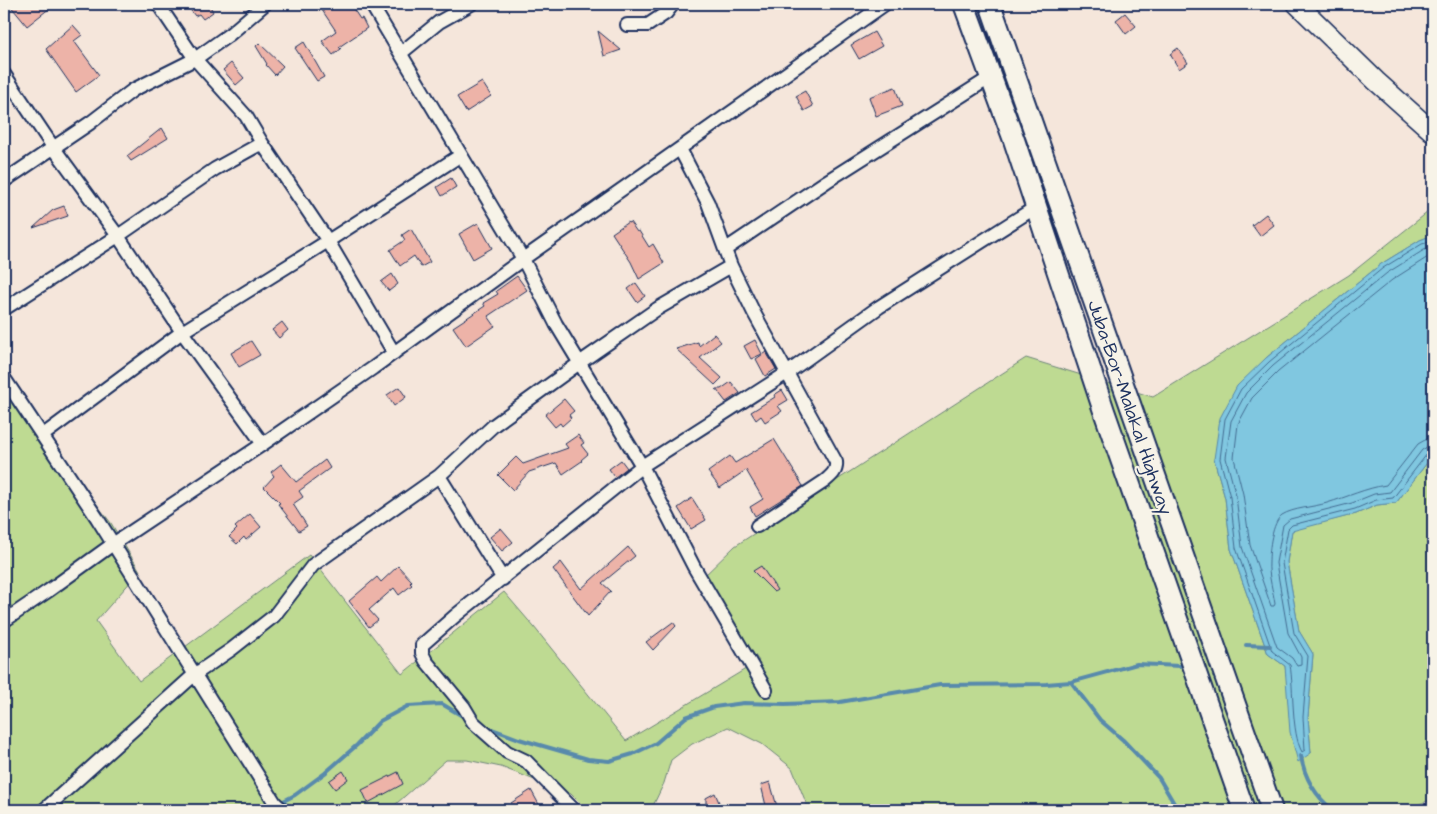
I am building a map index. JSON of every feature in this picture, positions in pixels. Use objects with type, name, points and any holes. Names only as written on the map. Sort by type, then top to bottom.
[{"type":"highway","name":"Juba-Bor-Malakal Highway","points":[[964,4],[991,77],[1104,411],[1244,810]]},
{"type":"highway","name":"Juba-Bor-Malakal Highway","points":[[990,4],[1272,810]]},
{"type":"main road","points":[[1301,5],[1376,81],[1433,132]]},
{"type":"street","points":[[158,4],[195,60],[246,116],[328,241],[394,353]]},
{"type":"street","points":[[4,181],[90,123],[133,90],[195,60],[230,34],[265,4]]},
{"type":"street","points":[[371,4],[523,259],[556,324],[642,466],[694,567],[766,690]]},
{"type":"street","points":[[401,53],[440,22],[471,4]]},
{"type":"street","points":[[627,26],[648,25],[666,13],[673,4]]},
{"type":"street","points":[[4,620],[394,353],[523,259],[885,4]]},
{"type":"street","points":[[4,74],[53,148],[118,236],[182,332],[263,444]]},
{"type":"street","points":[[726,249],[827,181],[991,77]]},
{"type":"street","points":[[4,309],[118,236],[215,169],[262,143]]},
{"type":"street","points":[[680,148],[708,203],[731,266],[787,373],[834,456],[837,468],[825,481],[757,526]]},
{"type":"street","points":[[42,436],[182,332],[461,155]]},
{"type":"street","points":[[574,810],[526,761],[507,752],[472,722],[464,707],[426,661],[422,653],[422,645],[455,616],[642,466],[787,373],[879,307],[1036,207]]},
{"type":"street","points":[[44,810],[194,675],[232,649],[274,616],[314,565],[439,476],[494,425],[580,362],[657,309],[731,266]]},
{"type":"street","points":[[4,378],[113,544],[275,803],[283,810]]},
{"type":"street","points":[[439,476],[503,579]]},
{"type":"green space","points":[[1433,208],[1433,235],[1420,240],[1381,264],[1266,358],[1214,459],[1225,498],[1231,549],[1268,654],[1285,666],[1289,696],[1311,753],[1308,717],[1313,654],[1299,631],[1287,562],[1292,530],[1356,514],[1377,505],[1396,503],[1433,455],[1433,799],[1404,810],[809,810],[792,768],[762,744],[728,727],[692,744],[671,760],[664,783],[651,810],[587,810],[571,794],[501,767],[467,760],[446,760],[389,810],[4,810],[4,383],[111,523],[140,571],[96,621],[139,681],[309,555],[402,674],[504,592],[626,741],[759,661],[700,580],[735,546],[1026,358],[1153,397],[1349,275]]},
{"type":"water","points":[[1433,235],[1433,455],[1396,503],[1377,505],[1356,514],[1292,531],[1287,562],[1299,631],[1313,654],[1308,717],[1311,753],[1298,762],[1290,732],[1285,666],[1268,654],[1231,549],[1225,498],[1214,459],[1220,418],[1237,386],[1266,358],[1381,264],[1420,240]]},
{"type":"building","points":[[9,4],[55,4],[27,26]]},
{"type":"building","points":[[186,4],[212,4],[210,6],[213,12],[203,19],[199,14],[195,16]]},
{"type":"building","points":[[318,4],[350,4],[360,19],[362,18],[367,28],[339,47],[341,49],[333,55],[322,41],[336,31]]},
{"type":"building","points":[[1125,13],[1136,26],[1126,34],[1116,20]]},
{"type":"building","points":[[73,25],[82,35],[74,41],[99,75],[76,92],[46,49]]},
{"type":"building","points":[[598,31],[621,50],[604,56]]},
{"type":"building","points":[[874,32],[882,46],[859,59],[851,45]]},
{"type":"building","points":[[304,42],[324,77],[317,81],[295,48]]},
{"type":"building","points":[[259,43],[283,66],[275,75],[266,65],[256,46]]},
{"type":"building","points":[[1178,48],[1188,63],[1179,69],[1170,54]]},
{"type":"building","points":[[231,63],[244,78],[236,85],[223,70]]},
{"type":"building","points":[[482,82],[491,96],[466,112],[457,97]]},
{"type":"building","points":[[895,87],[902,106],[876,116],[869,97]]},
{"type":"building","points":[[805,91],[813,106],[804,111],[796,96]]},
{"type":"building","points":[[162,128],[168,138],[131,161],[127,156]]},
{"type":"building","points":[[451,178],[456,187],[442,196],[437,187]]},
{"type":"building","points":[[64,206],[68,216],[33,228],[53,210]]},
{"type":"building","points":[[1266,214],[1274,225],[1260,236],[1252,225]]},
{"type":"building","points":[[628,222],[637,232],[639,231],[649,247],[653,244],[664,263],[639,279],[631,262],[612,233]]},
{"type":"building","points":[[478,223],[492,248],[473,259],[459,234]]},
{"type":"building","points":[[411,229],[430,262],[421,267],[414,256],[400,266],[390,250],[405,240],[402,235]]},
{"type":"building","points":[[392,274],[398,284],[389,291],[381,282]]},
{"type":"building","points":[[517,276],[527,290],[488,316],[495,326],[466,346],[453,327],[485,306],[483,303],[498,294],[496,291]]},
{"type":"building","points":[[636,283],[645,296],[637,302],[628,289]]},
{"type":"building","points":[[282,322],[288,330],[279,338],[272,330]]},
{"type":"building","points":[[714,334],[721,342],[700,358],[722,378],[715,385],[676,349],[698,342],[699,346]]},
{"type":"building","points":[[755,340],[762,354],[751,359],[744,346]]},
{"type":"building","points":[[251,341],[260,355],[239,367],[231,353]]},
{"type":"building","points":[[766,352],[776,369],[765,376],[756,359]]},
{"type":"building","points":[[731,382],[740,393],[726,402],[716,389],[721,389]]},
{"type":"building","points":[[399,387],[406,397],[394,406],[387,395]]},
{"type":"building","points":[[782,390],[788,400],[778,406],[782,411],[765,422],[761,416],[756,420],[751,412],[775,397],[774,395]]},
{"type":"building","points":[[564,399],[574,411],[569,415],[571,418],[562,426],[560,423],[555,427],[545,415]]},
{"type":"building","points":[[578,435],[584,443],[581,445],[588,454],[582,461],[563,474],[556,463],[529,472],[513,490],[498,475],[516,457],[523,464],[568,448],[565,444]]},
{"type":"building","points":[[774,439],[803,486],[755,516],[750,507],[763,499],[746,470],[720,488],[708,472],[730,456],[735,463]]},
{"type":"building","points":[[325,460],[330,468],[299,491],[303,497],[293,504],[307,526],[299,531],[278,504],[280,503],[264,487],[274,476],[271,472],[281,464],[296,482]]},
{"type":"building","points":[[621,460],[627,468],[615,477],[609,469]]},
{"type":"building","points":[[692,498],[706,520],[691,529],[678,508]]},
{"type":"building","points":[[250,514],[261,527],[246,540],[244,537],[237,544],[229,537],[237,529],[235,527]]},
{"type":"building","points":[[501,528],[513,542],[502,551],[490,537]]},
{"type":"building","points":[[628,547],[635,556],[602,583],[611,591],[588,616],[553,569],[561,562],[581,589]]},
{"type":"building","points":[[398,566],[412,581],[410,583],[412,585],[399,595],[394,588],[369,610],[378,620],[369,627],[349,601],[377,577],[381,582]]},
{"type":"building","points":[[761,566],[777,590],[774,592],[753,571]]},
{"type":"building","points":[[673,622],[676,626],[653,650],[646,642]]},
{"type":"building","points":[[343,771],[348,779],[335,789],[329,781]]},
{"type":"building","points":[[398,772],[403,784],[368,803],[362,790]]},
{"type":"building","points":[[770,782],[778,810],[767,810],[761,785]]},
{"type":"building","points":[[531,790],[542,810],[528,810],[525,806],[520,810],[516,810],[511,803]]},
{"type":"building","points":[[715,793],[721,807],[706,810],[706,798]]},
{"type":"waterway","points":[[1246,645],[1270,646]]},
{"type":"waterway","points":[[484,726],[519,739],[588,759],[609,761],[633,754],[656,743],[686,717],[714,707],[744,703],[840,702],[940,685],[1071,682],[1137,664],[1180,666]]},
{"type":"waterway","points":[[1071,682],[1100,720],[1123,740],[1159,778],[1178,810]]},
{"type":"waterway","points":[[266,810],[295,795],[325,773],[357,745],[380,721],[408,706],[442,704],[464,717]]},
{"type":"waterway","points":[[1301,756],[1308,779],[1316,793],[1333,810]]}]
